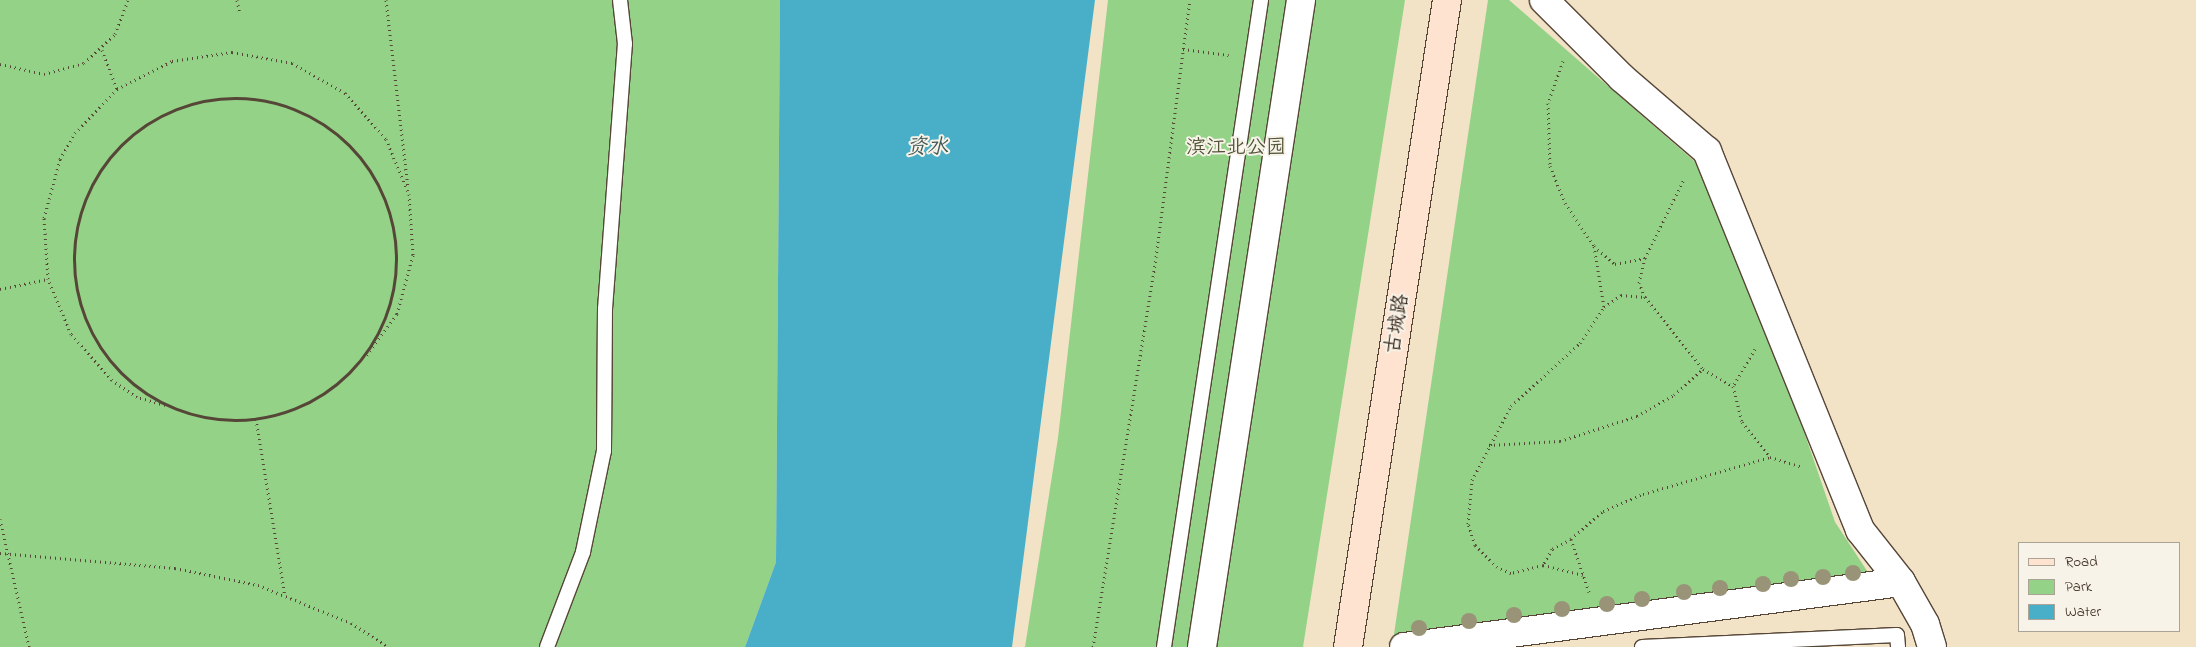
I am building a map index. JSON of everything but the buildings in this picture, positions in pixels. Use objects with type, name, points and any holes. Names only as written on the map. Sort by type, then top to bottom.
[{"type":"street","points":[[1202,647],[1301,0]]},
{"type":"street","name":"古城路","points":[[1348,647],[1447,0]]},
{"type":"street","points":[[1544,0],[1580,36],[1707,151],[1860,530],[1901,582],[1925,624],[1932,647]]},
{"type":"street","points":[[1404,647],[1901,582]]},
{"type":"lane","points":[[547,647],[584,552],[604,451],[605,309],[625,44],[620,0]]},
{"type":"lane","points":[[1164,647],[1260,0]]},
{"type":"lane","points":[[1642,647],[1897,635],[1898,647]]},
{"type":"path","points":[[0,64],[44,74],[84,63],[102,50],[115,34],[128,0]]},
{"type":"path","points":[[236,0],[240,14]]},
{"type":"path","points":[[386,0],[414,224],[408,285],[382,340],[354,369],[309,402],[256,419],[200,416],[137,397],[90,359],[61,314],[48,279],[44,218],[60,159],[76,133],[118,89],[151,69],[202,54],[263,55],[292,63],[326,80],[368,114],[400,165],[409,194]]},
{"type":"path","points":[[1094,647],[1156,257],[1190,0]]},
{"type":"path","points":[[1183,49],[1234,56],[1239,21],[1257,25]]},
{"type":"path","points":[[1580,36],[1556,70],[1548,103],[1550,166],[1565,203],[1594,246],[1615,264],[1645,258]]},
{"type":"path","points":[[102,50],[118,89]]},
{"type":"path","points":[[173,408],[125,378],[92,333],[75,280],[75,242],[86,197],[117,150],[162,117],[215,100],[244,99],[298,111],[345,141],[379,186],[396,239],[393,295],[384,322],[354,369]]},
{"type":"path","points":[[1701,145],[1645,258],[1639,283],[1645,297],[1704,369],[1733,386]]},
{"type":"path","points":[[1594,246],[1604,307]]},
{"type":"path","points":[[0,289],[48,279]]},
{"type":"path","points":[[1583,575],[1543,565],[1511,572],[1496,567],[1475,544],[1468,524],[1472,480],[1488,446],[1511,406],[1580,343],[1604,307],[1621,295],[1645,297]]},
{"type":"path","points":[[1770,457],[1742,422],[1733,386],[1750,354],[1778,326]]},
{"type":"path","points":[[1488,446],[1560,441],[1637,416],[1674,395],[1704,369]]},
{"type":"path","points":[[256,419],[285,596]]},
{"type":"path","points":[[1543,565],[1552,549],[1571,539],[1603,511],[1643,494],[1770,457],[1841,479]]},
{"type":"path","points":[[0,519],[29,647]]},
{"type":"path","points":[[1571,539],[1598,621]]},
{"type":"path","points":[[0,553],[175,568],[258,585],[351,623],[390,647]]},
{"type":"green space","points":[[0,0],[780,0],[776,562],[745,647],[0,647]]},
{"type":"green space","name":"滨江北公园","points":[[1108,0],[1405,0],[1303,647],[1025,647],[1058,438]]},
{"type":"green space","points":[[1488,0],[1509,0],[1701,167],[1751,277],[1835,522],[1871,577],[1393,641]]},
{"type":"water","name":"资水","points":[[780,0],[1095,0],[1012,647],[745,647],[776,562]]}]
